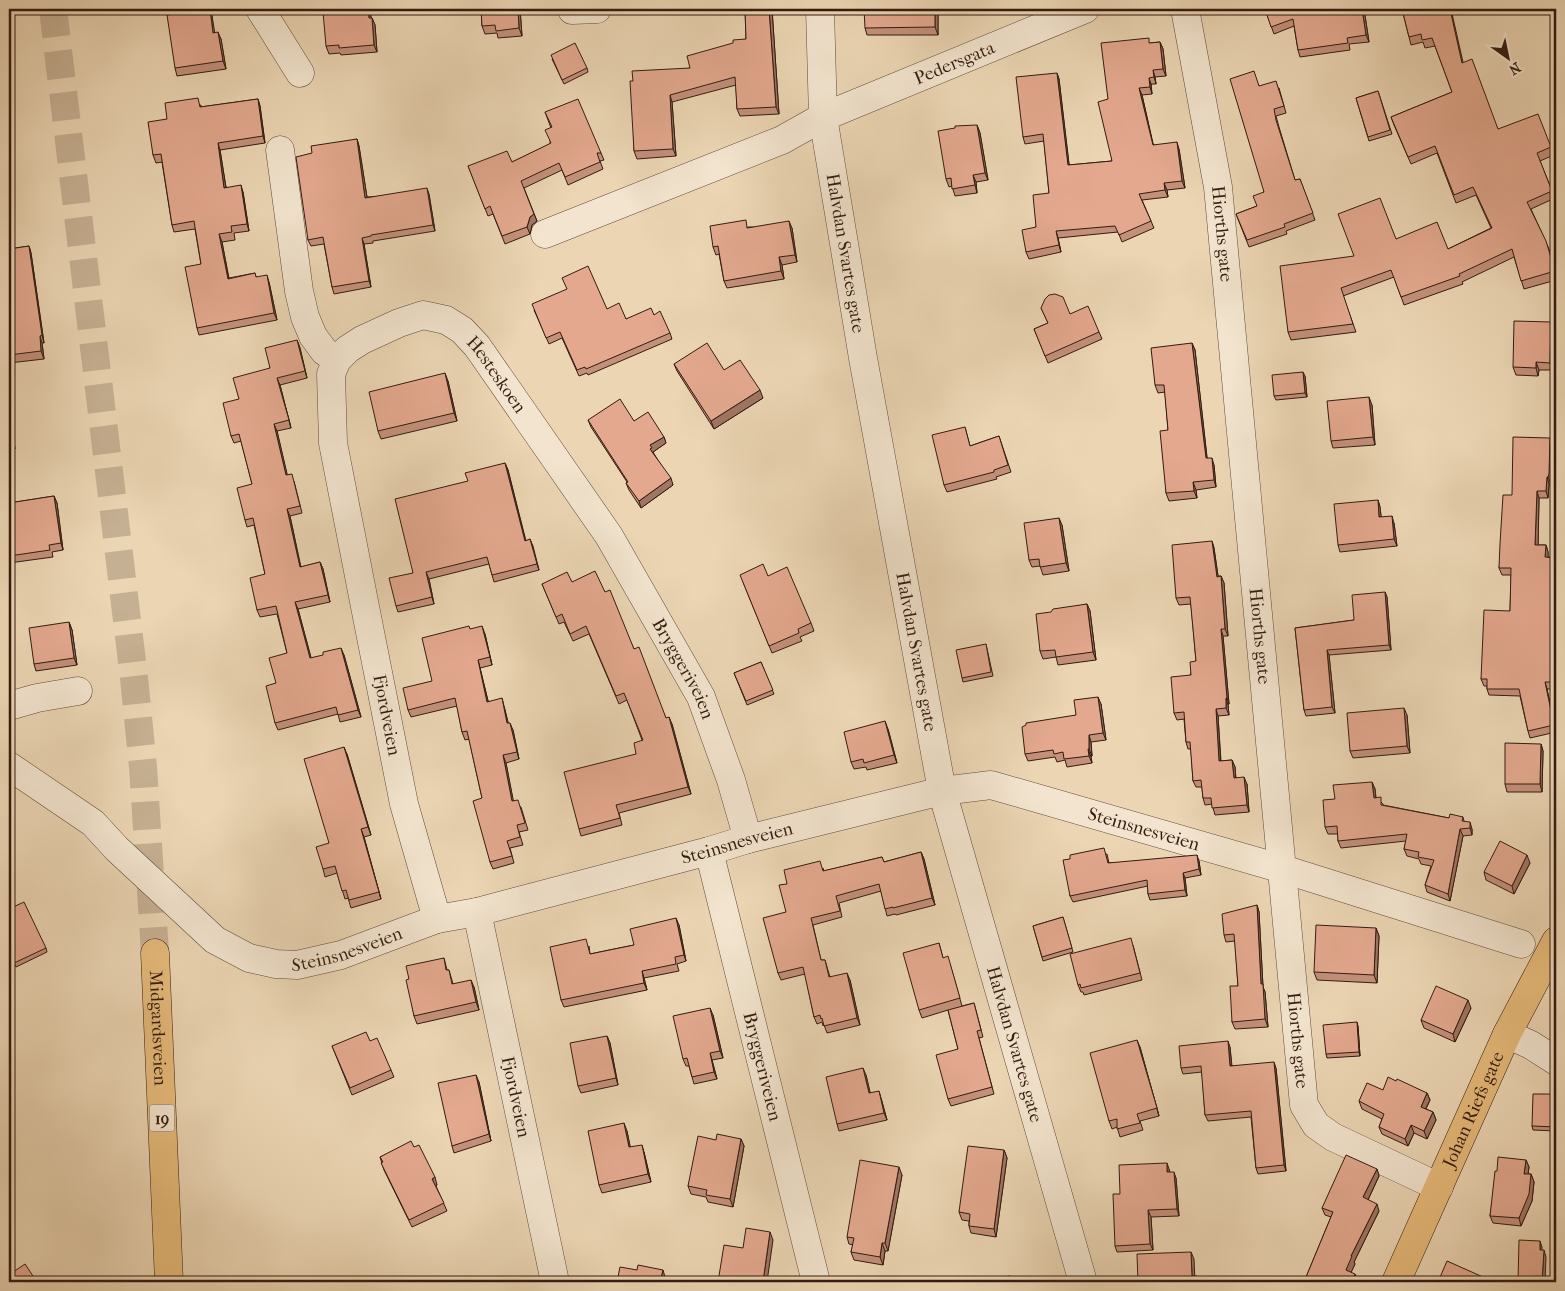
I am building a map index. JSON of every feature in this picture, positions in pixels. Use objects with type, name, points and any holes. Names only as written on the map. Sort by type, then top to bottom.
[{"type":"main road","name":"Johan Riefs gate","points":[[1396,1282],[1507,1034],[1556,941]]},
{"type":"main road","name":"Midgardsveien","points":[[156,953],[169,1282]]},
{"type":"street","points":[[260,9],[300,72]]},
{"type":"street","name":"Halvdan Svartes gate","points":[[820,9],[823,117],[862,358],[942,791],[1083,1282]]},
{"type":"street","name":"Pedersgata","points":[[545,234],[782,140],[823,117],[1085,9]]},
{"type":"street","name":"Hiorths gate","points":[[1185,9],[1218,187],[1304,1106],[1316,1125],[1333,1138],[1440,1187]]},
{"type":"street","points":[[280,150],[299,291],[305,316],[313,336],[324,352],[337,360]]},
{"type":"street","name":"Hesteskoen","points":[[337,360],[348,349],[362,340],[399,323],[423,316],[446,320],[462,330],[477,346],[608,536]]},
{"type":"street","name":"Fjordveien","points":[[337,360],[330,374],[333,443],[404,804],[437,919]]},
{"type":"street","name":"Bryggeriveien","points":[[608,536],[701,697],[731,780],[748,839]]},
{"type":"street","points":[[9,706],[37,698],[78,691]]},
{"type":"street","name":"Steinsnesveien","points":[[9,766],[93,823],[117,849],[215,940],[248,958],[276,964],[297,965],[341,955],[437,919],[477,912],[748,839],[942,791],[991,785],[1283,869],[1521,944]]},
{"type":"street","name":"Bryggeriveien","points":[[709,851],[816,1282]]},
{"type":"street","name":"Fjordveien","points":[[477,912],[555,1282]]},
{"type":"street","points":[[1507,1034],[1556,1061]]},
{"type":"building","points":[[210,9],[213,33],[218,32],[223,61],[175,68],[167,15]]},
{"type":"building","points":[[336,9],[368,9],[369,18],[372,18],[374,45],[339,48],[339,45],[326,46],[323,12],[336,12]]},
{"type":"building","points":[[481,9],[518,9],[519,28],[496,31],[495,25],[482,26]]},
{"type":"building","points":[[745,9],[769,9],[776,107],[737,109],[735,77],[670,95],[673,149],[634,151],[630,81],[633,81],[632,71],[690,68],[687,56],[733,43],[733,40],[746,39]]},
{"type":"building","points":[[864,9],[935,9],[935,27],[865,28]]},
{"type":"building","points":[[1265,9],[1362,9],[1366,35],[1347,38],[1348,43],[1298,50],[1293,19],[1271,27]]},
{"type":"building","points":[[1402,9],[1450,9],[1462,63],[1472,59],[1498,129],[1538,114],[1551,147],[1537,153],[1552,191],[1527,202],[1546,241],[1555,271],[1521,281],[1512,249],[1459,274],[1460,276],[1401,297],[1391,270],[1341,288],[1353,324],[1288,332],[1280,266],[1354,256],[1338,214],[1380,198],[1396,239],[1437,222],[1448,249],[1492,228],[1473,187],[1454,195],[1435,146],[1408,157],[1391,117],[1452,92],[1432,38],[1422,40],[1421,34],[1409,37]]},
{"type":"building","points":[[9,20],[11,38],[9,39]]},
{"type":"building","points":[[1149,38],[1149,43],[1160,42],[1163,69],[1153,70],[1154,77],[1149,78],[1150,87],[1139,88],[1153,145],[1177,142],[1182,181],[1164,183],[1165,190],[1139,194],[1151,221],[1119,235],[1115,226],[1056,231],[1059,245],[1026,252],[1022,230],[1036,227],[1033,195],[1049,193],[1043,134],[1023,137],[1016,77],[1057,73],[1068,165],[1112,161],[1098,102],[1108,99],[1101,43]]},
{"type":"building","points":[[575,43],[587,68],[562,80],[551,55]]},
{"type":"building","points":[[1254,71],[1259,86],[1276,81],[1284,106],[1274,109],[1276,120],[1295,180],[1300,179],[1313,213],[1284,224],[1285,227],[1247,240],[1236,214],[1257,206],[1253,196],[1264,192],[1230,79]]},
{"type":"building","points":[[1378,91],[1390,130],[1368,137],[1356,98]]},
{"type":"building","points":[[198,98],[200,107],[258,99],[263,136],[218,143],[224,188],[241,185],[247,224],[231,226],[232,232],[219,234],[228,279],[255,273],[256,277],[267,275],[274,313],[197,328],[185,267],[201,264],[194,221],[172,225],[161,154],[153,155],[148,122],[167,119],[165,103]]},
{"type":"building","points":[[578,99],[601,153],[597,153],[600,162],[565,177],[559,163],[521,181],[534,214],[530,217],[527,227],[502,236],[490,206],[485,209],[468,166],[507,151],[512,162],[551,143],[545,130],[552,127],[545,112]]},
{"type":"building","points":[[977,125],[985,173],[973,175],[975,185],[952,189],[951,178],[946,179],[938,131],[955,128],[955,126]]},
{"type":"building","points":[[357,139],[365,198],[427,188],[433,225],[362,238],[369,281],[332,287],[323,237],[308,240],[296,157],[312,153],[311,146]]},
{"type":"building","points":[[746,220],[747,228],[789,221],[795,255],[779,257],[781,271],[724,281],[718,246],[713,247],[710,226]]},
{"type":"building","points":[[29,246],[42,335],[40,336],[41,351],[9,355],[9,249]]},
{"type":"building","points":[[588,266],[607,309],[619,303],[626,319],[651,308],[654,315],[660,311],[670,333],[586,369],[585,367],[577,370],[560,332],[546,338],[532,304],[567,289],[562,278]]},
{"type":"building","points":[[1055,294],[1063,297],[1070,314],[1088,306],[1099,332],[1045,356],[1034,329],[1048,323],[1041,308],[1049,295]]},
{"type":"building","points":[[1514,321],[1551,322],[1550,363],[1536,362],[1536,368],[1513,367]]},
{"type":"building","points":[[297,340],[305,371],[277,378],[289,420],[274,424],[286,475],[292,474],[300,506],[287,509],[300,567],[320,562],[328,595],[295,602],[310,658],[323,655],[323,652],[341,648],[358,710],[338,715],[336,707],[275,723],[266,686],[276,683],[269,658],[287,653],[276,606],[257,610],[250,578],[265,574],[253,518],[245,520],[237,488],[252,484],[239,434],[231,436],[223,403],[239,399],[233,378],[270,368],[265,348]]},
{"type":"building","points":[[707,343],[724,370],[740,360],[760,390],[711,421],[674,364]]},
{"type":"building","points":[[1192,343],[1206,458],[1212,458],[1214,480],[1193,482],[1194,491],[1166,493],[1160,431],[1168,430],[1164,385],[1155,385],[1151,348]]},
{"type":"building","points":[[1303,372],[1305,393],[1274,396],[1272,375]]},
{"type":"building","points":[[445,373],[454,413],[378,431],[369,392]]},
{"type":"building","points":[[1369,397],[1373,437],[1331,441],[1327,401]]},
{"type":"building","points":[[620,399],[634,421],[648,412],[664,437],[650,445],[652,448],[650,449],[671,478],[639,501],[588,420]]},
{"type":"building","points":[[9,416],[12,442],[9,442]]},
{"type":"building","points":[[965,427],[970,446],[999,436],[1008,465],[994,470],[994,472],[944,485],[932,435]]},
{"type":"building","points":[[1513,437],[1550,438],[1549,474],[1546,491],[1537,491],[1535,545],[1546,545],[1545,557],[1555,558],[1554,682],[1545,682],[1554,725],[1528,731],[1519,689],[1487,689],[1487,679],[1481,679],[1484,610],[1510,611],[1511,568],[1499,568],[1503,495],[1512,495]]},
{"type":"building","points":[[505,463],[525,541],[530,539],[537,564],[492,575],[487,557],[426,572],[432,597],[396,606],[389,578],[413,573],[395,499],[468,481],[465,473]]},
{"type":"building","points":[[54,496],[61,543],[49,545],[50,550],[9,556],[9,503]]},
{"type":"building","points":[[1378,500],[1379,517],[1392,516],[1394,539],[1338,545],[1334,504]]},
{"type":"building","points":[[1059,518],[1066,563],[1040,567],[1039,559],[1029,560],[1024,523]]},
{"type":"building","points":[[1212,541],[1217,577],[1221,576],[1225,629],[1221,629],[1227,698],[1226,708],[1216,709],[1219,761],[1232,760],[1234,778],[1244,777],[1247,805],[1212,808],[1211,798],[1203,798],[1201,780],[1193,781],[1190,742],[1186,742],[1184,712],[1174,713],[1171,677],[1191,675],[1190,662],[1196,661],[1190,597],[1176,598],[1172,545]]},
{"type":"building","points":[[763,564],[768,576],[787,567],[811,623],[798,629],[799,633],[769,646],[740,575]]},
{"type":"building","points":[[595,571],[605,592],[610,590],[634,649],[639,647],[666,718],[669,717],[688,787],[616,805],[620,818],[579,829],[564,772],[636,754],[634,743],[643,740],[624,693],[616,696],[586,626],[570,634],[562,614],[556,617],[542,584],[567,572],[572,582]]},
{"type":"building","points":[[1385,592],[1389,645],[1327,650],[1332,707],[1304,710],[1295,628],[1354,620],[1352,595]]},
{"type":"building","points":[[1087,604],[1093,652],[1056,657],[1055,650],[1040,651],[1036,614],[1051,612],[1053,609]]},
{"type":"building","points":[[69,622],[74,658],[34,664],[29,628]]},
{"type":"building","points":[[469,626],[470,629],[482,626],[490,657],[478,660],[487,702],[502,698],[507,723],[510,723],[517,752],[503,755],[512,801],[518,800],[525,823],[517,825],[520,837],[507,841],[512,856],[490,862],[473,801],[482,798],[467,731],[462,732],[455,698],[408,710],[403,688],[432,681],[422,638]]},
{"type":"building","points":[[986,644],[991,672],[962,678],[956,650]]},
{"type":"building","points":[[761,662],[773,690],[746,701],[734,673]]},
{"type":"building","points":[[1098,697],[1103,733],[1089,735],[1089,756],[1064,759],[1063,752],[1054,754],[1053,750],[1025,754],[1022,727],[1026,723],[1076,715],[1074,700]]},
{"type":"building","points":[[1404,708],[1407,746],[1350,751],[1347,713]]},
{"type":"building","points":[[885,721],[894,755],[864,763],[863,759],[851,762],[844,732]]},
{"type":"building","points":[[1505,743],[1541,744],[1540,784],[1505,784]]},
{"type":"building","points":[[344,747],[368,827],[361,829],[379,892],[349,900],[346,890],[342,891],[335,866],[323,869],[316,847],[329,843],[304,759]]},
{"type":"building","points":[[1372,782],[1374,798],[1381,797],[1381,805],[1449,818],[1450,814],[1463,817],[1462,821],[1470,822],[1470,828],[1460,829],[1448,894],[1425,885],[1434,860],[1418,857],[1419,852],[1404,849],[1407,834],[1338,841],[1337,826],[1325,827],[1323,800],[1335,799],[1333,785]]},
{"type":"building","points":[[1500,841],[1527,855],[1512,886],[1484,872]]},
{"type":"building","points":[[1104,848],[1108,863],[1197,855],[1199,869],[1183,873],[1185,890],[1148,894],[1147,880],[1070,896],[1063,860],[1070,859],[1070,855]]},
{"type":"building","points":[[921,852],[932,898],[885,909],[879,884],[836,896],[840,911],[811,918],[821,960],[825,960],[829,977],[847,973],[857,1018],[824,1026],[820,1015],[814,1017],[803,967],[778,973],[763,918],[786,912],[779,885],[787,884],[784,870],[820,861],[823,871],[882,857],[884,862]]},
{"type":"building","points":[[24,902],[46,948],[14,963],[9,951],[9,909]]},
{"type":"building","points":[[1257,905],[1261,984],[1263,984],[1265,1019],[1232,1022],[1230,986],[1238,986],[1234,934],[1224,935],[1222,914]]},
{"type":"building","points":[[1063,917],[1072,948],[1042,957],[1033,926]]},
{"type":"building","points":[[676,918],[684,955],[675,957],[676,964],[642,971],[644,983],[561,1000],[550,947],[586,939],[590,954],[634,945],[630,929]]},
{"type":"building","points":[[1316,925],[1376,928],[1374,975],[1314,972]]},
{"type":"building","points":[[1131,938],[1140,973],[1081,988],[1080,984],[1078,985],[1070,954]]},
{"type":"building","points":[[939,943],[943,958],[948,956],[960,998],[919,1010],[903,953]]},
{"type":"building","points":[[444,958],[446,970],[449,970],[452,984],[471,980],[476,1002],[414,1016],[406,980],[409,979],[406,966]]},
{"type":"building","points":[[1436,986],[1468,1000],[1453,1034],[1421,1020]]},
{"type":"building","points":[[974,1003],[981,1030],[977,1031],[992,1087],[948,1099],[936,1055],[958,1049],[948,1010]]},
{"type":"building","points":[[710,1008],[720,1051],[710,1053],[714,1072],[692,1077],[687,1058],[683,1059],[673,1016]]},
{"type":"building","points":[[1357,1022],[1359,1052],[1326,1054],[1323,1025]]},
{"type":"building","points":[[366,1032],[370,1041],[377,1038],[391,1070],[350,1088],[332,1046]]},
{"type":"building","points":[[607,1036],[616,1078],[578,1086],[570,1043]]},
{"type":"building","points":[[1137,1040],[1157,1108],[1137,1114],[1140,1123],[1117,1129],[1117,1119],[1109,1121],[1090,1053]]},
{"type":"building","points":[[1228,1041],[1230,1066],[1274,1062],[1284,1165],[1256,1168],[1251,1111],[1205,1115],[1201,1066],[1181,1068],[1179,1046]]},
{"type":"building","points":[[863,1068],[869,1093],[879,1091],[884,1113],[837,1124],[826,1077]]},
{"type":"building","points":[[476,1075],[489,1134],[452,1146],[438,1083]]},
{"type":"building","points":[[1388,1077],[1396,1081],[1397,1079],[1427,1093],[1421,1107],[1433,1112],[1424,1131],[1411,1125],[1405,1139],[1379,1127],[1384,1114],[1359,1101],[1367,1083],[1383,1090]]},
{"type":"building","points":[[1533,1094],[1556,1094],[1556,1127],[1532,1126]]},
{"type":"building","points":[[624,1123],[629,1147],[642,1145],[648,1174],[599,1185],[588,1131]]},
{"type":"building","points":[[717,1134],[741,1139],[730,1199],[706,1195],[707,1190],[688,1186],[698,1136],[716,1140]]},
{"type":"building","points":[[411,1141],[414,1147],[419,1145],[435,1177],[432,1179],[444,1203],[409,1220],[381,1163],[383,1162],[380,1157]]},
{"type":"building","points":[[968,1146],[1004,1150],[994,1229],[969,1226],[970,1214],[959,1212]]},
{"type":"building","points":[[1346,1155],[1377,1169],[1363,1197],[1377,1204],[1346,1270],[1355,1274],[1352,1282],[1304,1282],[1333,1212],[1322,1208]]},
{"type":"building","points":[[1498,1157],[1526,1160],[1524,1174],[1531,1174],[1529,1194],[1519,1218],[1490,1216]]},
{"type":"building","points":[[860,1160],[899,1167],[885,1243],[882,1243],[880,1257],[851,1252],[854,1238],[847,1237]]},
{"type":"building","points":[[1167,1163],[1167,1172],[1174,1172],[1177,1209],[1148,1210],[1150,1244],[1115,1246],[1113,1194],[1120,1194],[1119,1165]]},
{"type":"building","points":[[746,1228],[770,1232],[763,1282],[718,1282],[724,1245],[743,1248]]},
{"type":"building","points":[[1519,1240],[1540,1241],[1540,1250],[1544,1250],[1542,1282],[1518,1282]]},
{"type":"building","points":[[1191,1252],[1192,1276],[1197,1276],[1197,1282],[1138,1282],[1137,1254]]},
{"type":"building","points":[[1447,1261],[1492,1281],[1438,1282]]},
{"type":"building","points":[[25,1264],[37,1282],[9,1282],[9,1275]]},
{"type":"building","points":[[638,1265],[663,1270],[660,1282],[617,1282],[620,1267],[637,1270]]},
{"type":"building","points":[[1008,1276],[1042,1281],[1042,1282],[1007,1282]]},
{"type":"tunnel","points":[[53,9],[134,678],[143,767],[155,953]]}]
